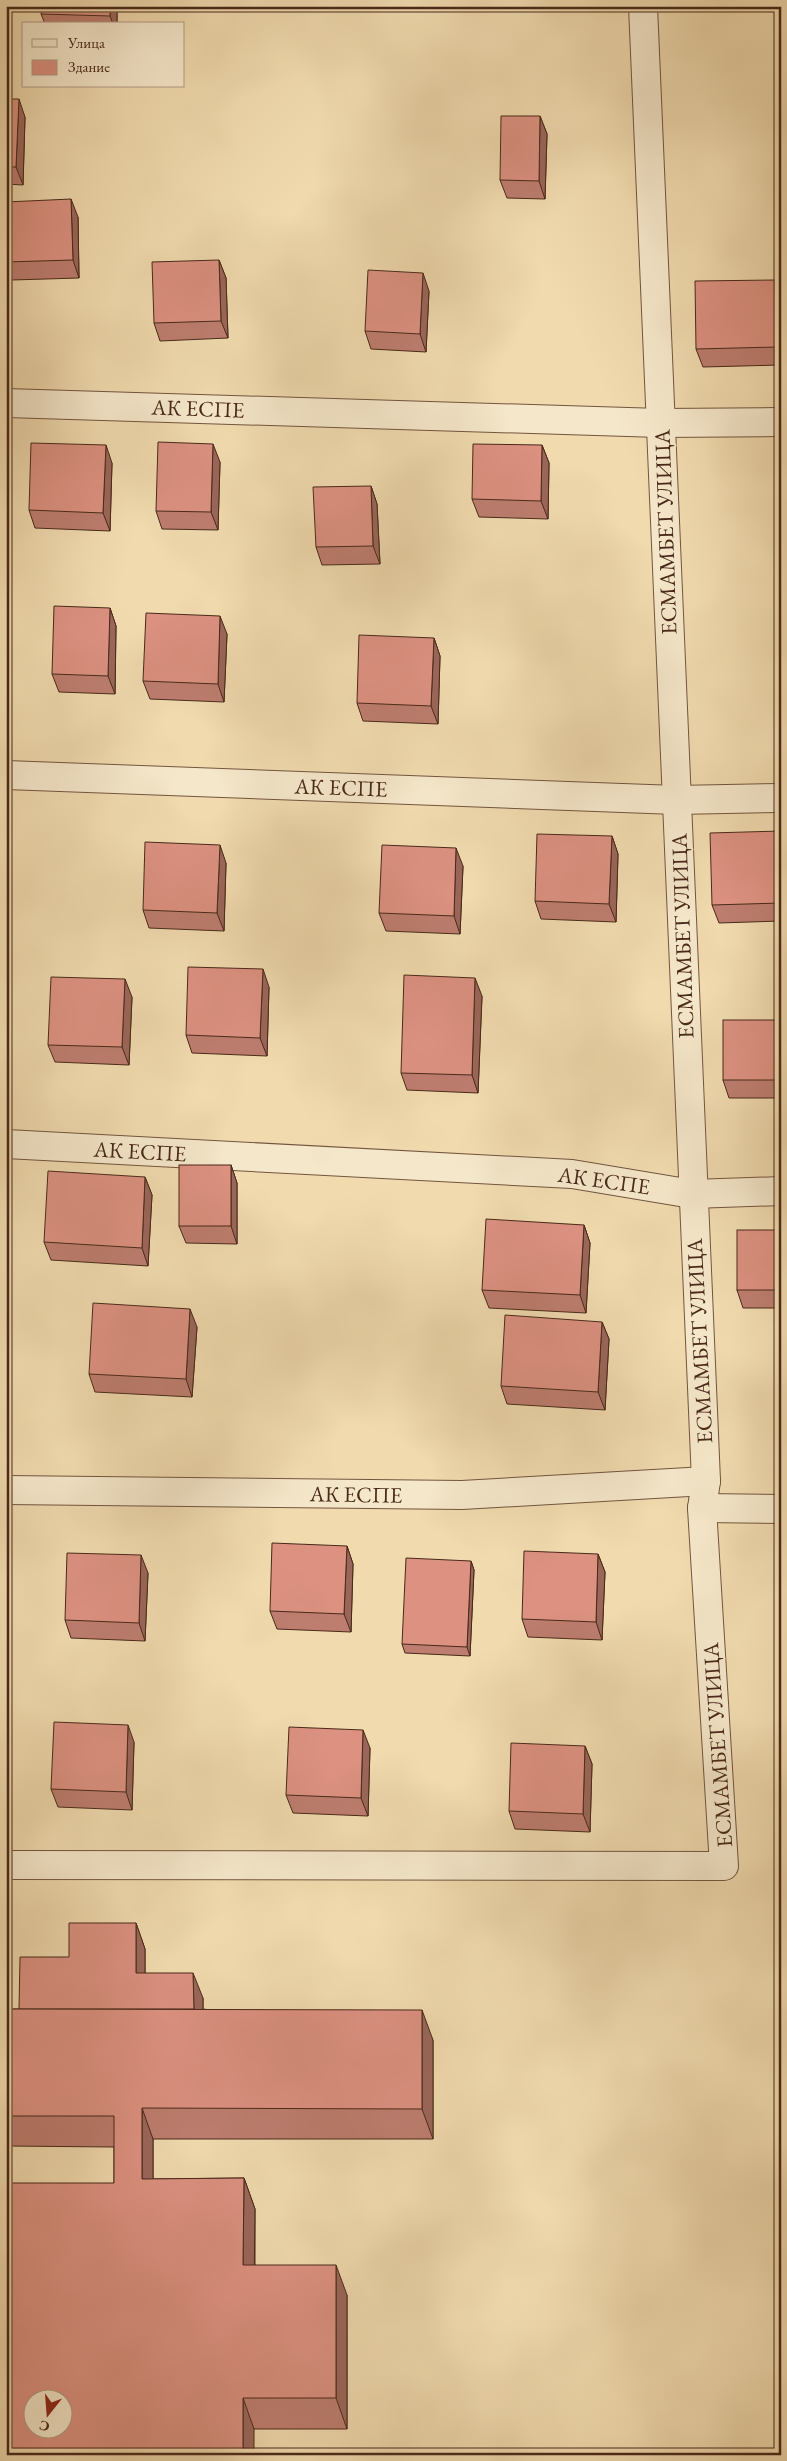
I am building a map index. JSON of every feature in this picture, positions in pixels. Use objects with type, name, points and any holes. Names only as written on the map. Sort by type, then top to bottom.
[{"type":"street","name":"ЕСМАМБЕТ УЛИЦА","points":[[6,1865],[724,1866],[702,1508],[706,1480],[692,1194],[643,6]]},
{"type":"street","name":"АК ЕСПЕ","points":[[6,403],[660,422],[781,422]]},
{"type":"street","name":"АК ЕСПЕ","points":[[6,775],[676,800],[781,798]]},
{"type":"street","name":"АК ЕСПЕ","points":[[6,1144],[572,1174],[692,1194],[781,1192]]},
{"type":"street","name":"АК ЕСПЕ","points":[[6,1490],[462,1495],[706,1480]]},
{"type":"street","points":[[702,1508],[781,1509]]},
{"type":"building","points":[[42,6],[110,6],[110,16],[41,14]]},
{"type":"building","points":[[6,99],[19,99],[16,167],[6,167]]},
{"type":"building","points":[[501,116],[540,116],[539,181],[500,180]]},
{"type":"building","points":[[71,199],[73,260],[6,262],[6,202]]},
{"type":"building","points":[[219,260],[221,321],[154,323],[152,262]]},
{"type":"building","points":[[368,270],[423,273],[420,334],[365,331]]},
{"type":"building","points":[[775,280],[777,347],[696,349],[695,281]]},
{"type":"building","points":[[158,442],[213,444],[211,512],[156,511]]},
{"type":"building","points":[[31,443],[106,445],[103,513],[29,510]]},
{"type":"building","points":[[473,444],[542,445],[541,501],[472,499]]},
{"type":"building","points":[[371,486],[373,546],[316,547],[313,487]]},
{"type":"building","points":[[54,606],[110,608],[108,676],[52,674]]},
{"type":"building","points":[[146,613],[220,616],[218,684],[143,681]]},
{"type":"building","points":[[359,635],[434,638],[431,706],[357,703]]},
{"type":"building","points":[[781,831],[781,903],[712,905],[710,833]]},
{"type":"building","points":[[537,834],[612,836],[609,904],[535,901]]},
{"type":"building","points":[[145,842],[220,845],[217,913],[143,910]]},
{"type":"building","points":[[382,845],[456,848],[454,916],[379,913]]},
{"type":"building","points":[[188,967],[263,969],[260,1038],[186,1035]]},
{"type":"building","points":[[404,975],[475,978],[472,1075],[401,1073]]},
{"type":"building","points":[[51,977],[125,979],[122,1047],[48,1045]]},
{"type":"building","points":[[723,1020],[781,1020],[781,1080],[723,1080]]},
{"type":"building","points":[[179,1165],[231,1165],[231,1226],[179,1226]]},
{"type":"building","points":[[48,1171],[145,1177],[142,1248],[44,1242]]},
{"type":"building","points":[[486,1219],[584,1225],[580,1295],[482,1290]]},
{"type":"building","points":[[737,1230],[781,1230],[781,1290],[737,1290]]},
{"type":"building","points":[[93,1303],[190,1309],[186,1379],[89,1374]]},
{"type":"building","points":[[505,1315],[602,1322],[598,1392],[501,1386]]},
{"type":"building","points":[[780,1370],[781,1430],[779,1430]]},
{"type":"building","points":[[272,1543],[347,1546],[344,1614],[270,1611]]},
{"type":"building","points":[[524,1551],[598,1554],[596,1622],[522,1619]]},
{"type":"building","points":[[67,1553],[141,1555],[139,1623],[65,1620]]},
{"type":"building","points":[[406,1558],[471,1561],[467,1647],[402,1644]]},
{"type":"building","points":[[54,1722],[128,1725],[126,1792],[51,1789]]},
{"type":"building","points":[[289,1727],[363,1730],[361,1798],[286,1795]]},
{"type":"building","points":[[511,1743],[585,1746],[583,1814],[509,1811]]},
{"type":"building","points":[[69,1923],[136,1923],[136,1973],[193,1973],[194,2009],[19,2009],[20,1957],[69,1957]]},
{"type":"building","points":[[6,2009],[422,2010],[422,2109],[142,2108],[142,2179],[244,2178],[243,2265],[336,2265],[336,2398],[243,2398],[243,2455],[6,2455],[6,2183],[114,2183],[114,2116],[6,2116]]}]
